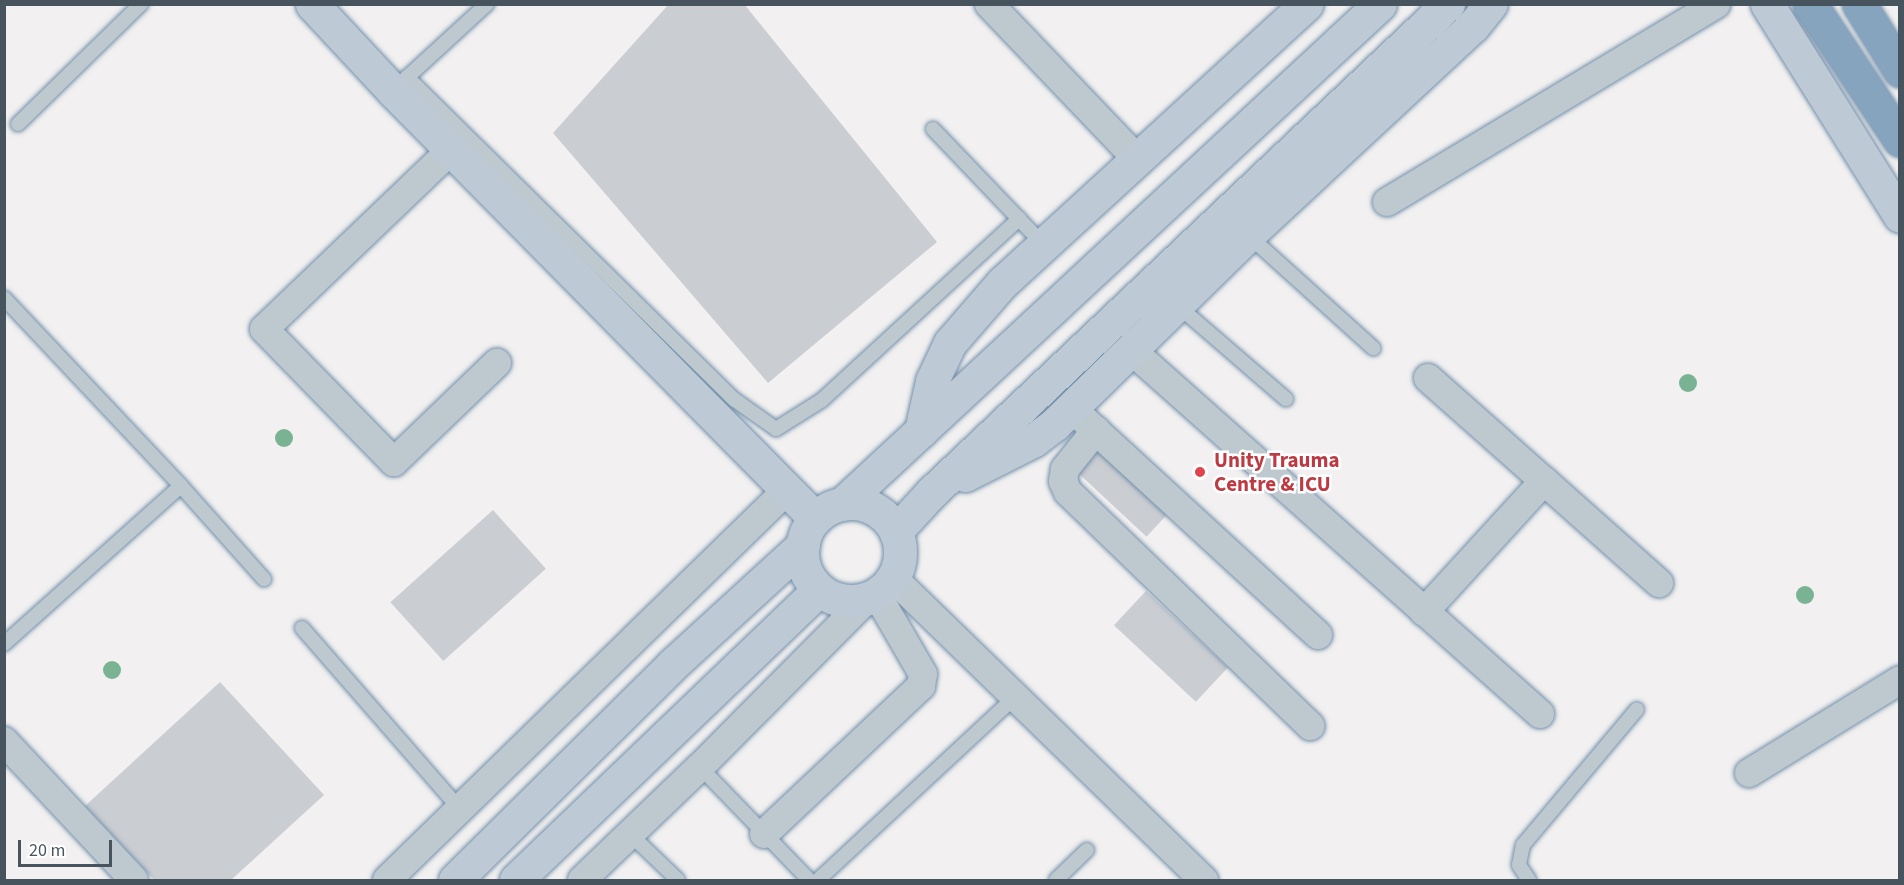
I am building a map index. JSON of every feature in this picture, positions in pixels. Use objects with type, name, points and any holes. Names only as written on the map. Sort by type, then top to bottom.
[{"type":"highway","points":[[1809,4],[1899,140]]},
{"type":"highway","points":[[1859,4],[1899,70]]},
{"type":"street","points":[[312,4],[400,84],[452,149],[820,522]]},
{"type":"street","points":[[989,4],[1137,159]]},
{"type":"street","points":[[921,431],[932,381],[950,344],[1002,283],[1306,4]]},
{"type":"street","points":[[455,880],[820,522],[1380,4]]},
{"type":"street","points":[[896,531],[931,493],[1448,4]]},
{"type":"street","points":[[931,493],[1034,440],[1055,424],[1248,235],[1473,26],[1491,4]]},
{"type":"street","points":[[1387,202],[1716,4]]},
{"type":"street","points":[[1767,4],[1899,216]]},
{"type":"street","points":[[452,149],[264,329],[394,462],[497,363]]},
{"type":"street","points":[[1130,349],[1540,714]]},
{"type":"street","points":[[1428,378],[1659,583]]},
{"type":"street","points":[[1072,408],[1318,635]]},
{"type":"street","points":[[1096,430],[1065,469],[1063,481],[1068,492],[1310,726]]},
{"type":"street","points":[[1424,612],[1544,482]]},
{"type":"street","points":[[387,880],[788,490]]},
{"type":"street","points":[[582,880],[700,768],[879,590],[900,555],[896,531],[887,518],[873,508],[859,503],[820,522],[803,561],[809,576],[819,589],[834,598],[850,601],[879,590]]},
{"type":"street","points":[[516,880],[819,589]]},
{"type":"street","points":[[879,590],[1015,697],[1203,880]]},
{"type":"street","points":[[764,834],[921,686],[923,674],[879,590]]},
{"type":"street","points":[[1749,773],[1899,680]]},
{"type":"street","points":[[4,741],[134,880]]},
{"type":"lane","points":[[18,124],[141,4]]},
{"type":"lane","points":[[487,4],[400,84],[735,400],[776,429],[822,400],[1019,219]]},
{"type":"lane","points":[[933,129],[1044,245]]},
{"type":"lane","points":[[1248,235],[1373,348]]},
{"type":"lane","points":[[4,298],[181,486],[264,579]]},
{"type":"lane","points":[[1177,305],[1286,399]]},
{"type":"lane","points":[[4,644],[181,486]]},
{"type":"lane","points":[[302,628],[460,809]]},
{"type":"lane","points":[[818,880],[1015,697]]},
{"type":"lane","points":[[1529,880],[1519,865],[1523,845],[1637,709]]},
{"type":"lane","points":[[700,768],[809,880]]},
{"type":"lane","points":[[630,834],[678,880]]},
{"type":"lane","points":[[1056,880],[1087,850]]},
{"type":"building","points":[[669,4],[744,4],[937,242],[768,383],[553,133]]},
{"type":"building","points":[[1098,445],[1170,512],[1146,537],[1075,470]]},
{"type":"building","points":[[493,510],[546,569],[443,661],[390,602]]},
{"type":"building","points":[[1146,591],[1228,667],[1196,702],[1114,625]]},
{"type":"building","points":[[220,682],[324,795],[231,880],[154,880],[85,806]]},
{"type":"place","name":"Unity Trauma Centre & ICU","points":[[1200,472]]}]
